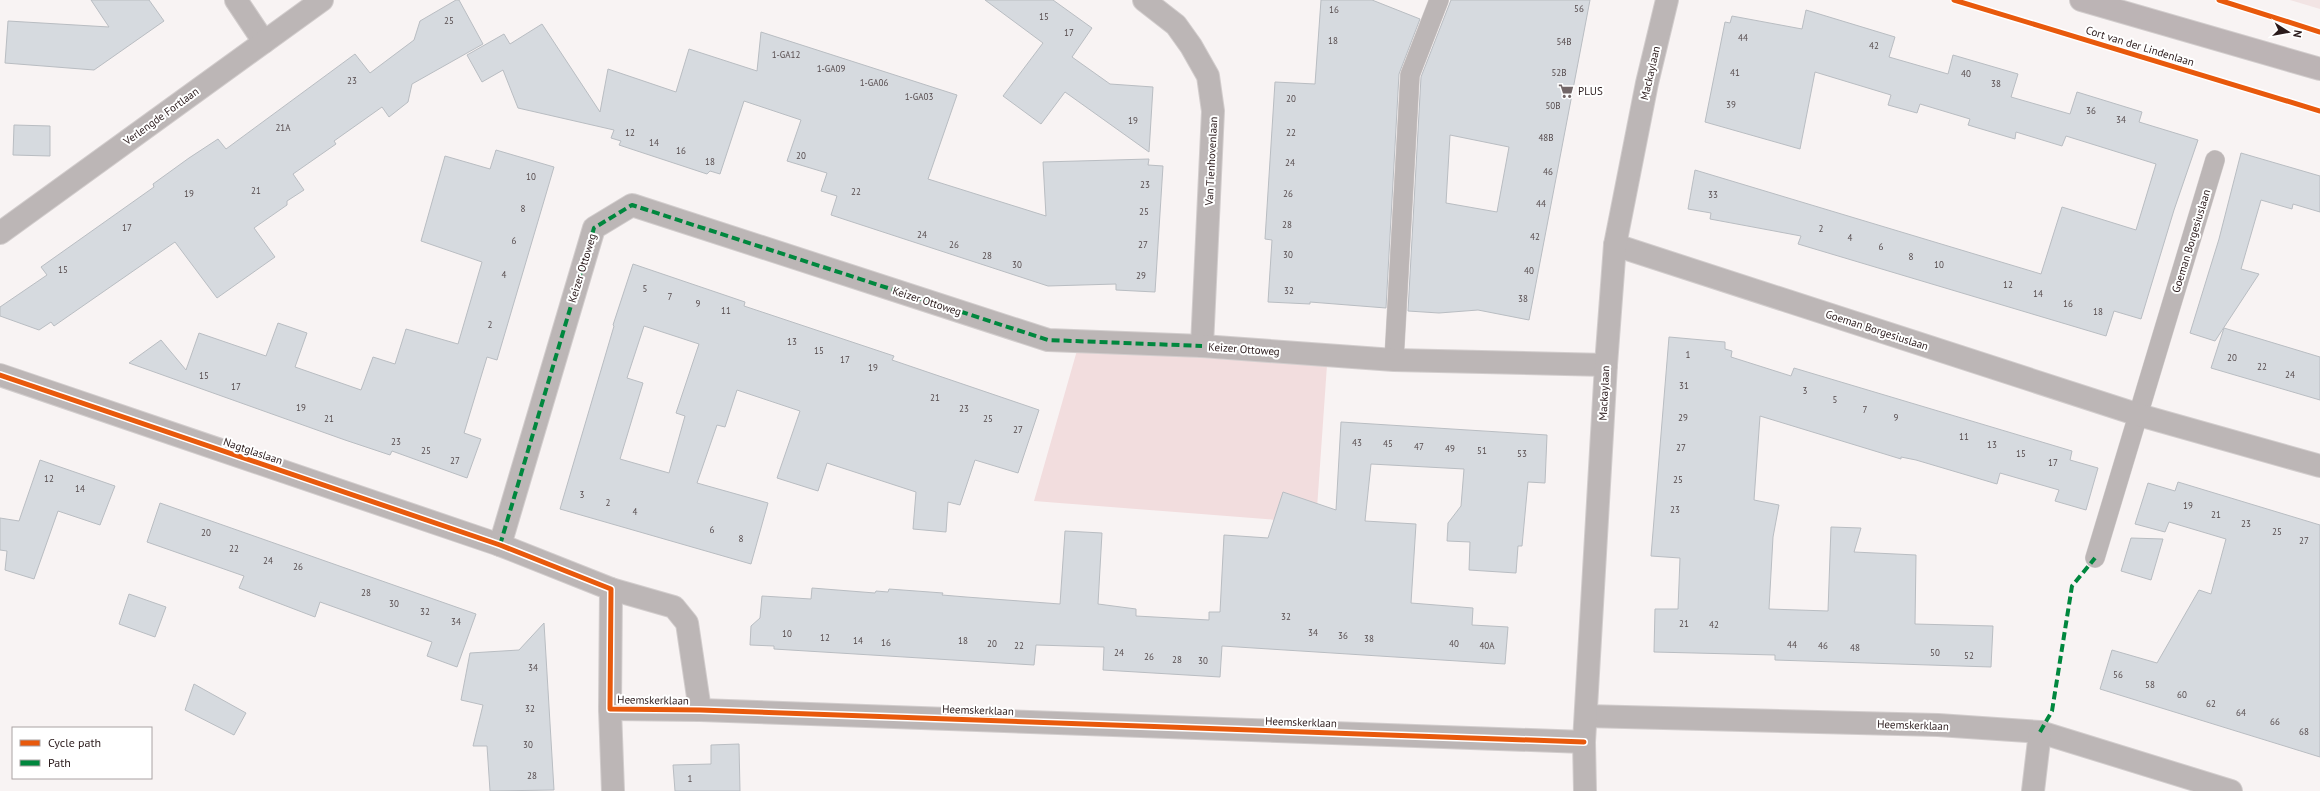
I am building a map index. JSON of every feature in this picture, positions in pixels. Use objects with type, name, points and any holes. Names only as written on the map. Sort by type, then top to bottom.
[{"type":"main road","points":[[2081,0],[2320,69]]},
{"type":"street","points":[[236,0],[264,42]]},
{"type":"street","name":"Verlengde Fortlaan","points":[[0,233],[322,0]]},
{"type":"street","name":"Van Tienhovenlaan","points":[[1144,0],[1176,25],[1194,52],[1208,76],[1214,111],[1202,346]]},
{"type":"street","name":"Mackaylaan","points":[[1585,791],[1584,742],[1606,365],[1615,245],[1647,83],[1667,0]]},
{"type":"street","name":"Keizer Ottoweg","points":[[500,545],[594,228],[632,205],[1048,340],[1202,346],[1394,360],[1606,365]]},
{"type":"street","name":"Goeman Borgesiuslaan","points":[[1615,245],[2139,415],[2320,466]]},
{"type":"street","name":"Nagtglaslaan","points":[[0,375],[500,545]]},
{"type":"street","name":"Heemskerklaan","points":[[500,545],[611,589],[674,607],[687,623],[700,710]]},
{"type":"street","name":"Heemskerklaan","points":[[611,589],[610,709],[700,710],[1584,742]]},
{"type":"street","points":[[610,709],[613,791]]},
{"type":"street","name":"Heemskerklaan","points":[[1586,716],[1938,725],[2040,732],[2231,791]]},
{"type":"street","points":[[2033,791],[2040,732]]},
{"type":"lane","points":[[1394,360],[1410,75],[1439,0]]},
{"type":"lane","name":"Goeman Borgesiuslaan","points":[[2095,558],[2216,160]]},
{"type":"shaded area","points":[[2290,0],[2320,0],[2320,9]]},
{"type":"shaded area","points":[[1078,347],[1202,358],[1327,365],[1316,523],[1034,501]]},
{"type":"building","points":[[91,0],[149,0],[164,21],[94,70],[5,63],[8,21],[109,27]]},
{"type":"building","points":[[456,0],[459,0],[483,44],[412,84],[408,102],[389,117],[382,107],[334,141],[336,144],[293,174],[304,190],[287,201],[287,205],[254,228],[275,257],[217,298],[175,242],[54,326],[51,322],[39,330],[0,316],[0,307],[47,275],[41,267],[154,187],[153,184],[189,158],[218,139],[226,149],[355,54],[370,73],[414,40],[420,21]]},
{"type":"building","points":[[985,0],[1053,0],[1092,28],[1072,57],[1110,84],[1153,87],[1149,152],[1065,92],[1041,124],[1003,96],[1043,43]]},
{"type":"building","points":[[1321,0],[1372,0],[1420,19],[1399,74],[1386,308],[1310,302],[1310,304],[1268,302],[1272,240],[1265,239],[1275,82],[1315,84]]},
{"type":"building","points":[[1451,0],[1590,0],[1529,320],[1478,310],[1439,313],[1408,311],[1421,77]],"holes":[[[1450,135],[1509,147],[1497,212],[1446,203]]]},
{"type":"building","points":[[1806,10],[1895,37],[1889,57],[1948,74],[1953,55],[2018,74],[2011,97],[2070,114],[2077,92],[2142,112],[2139,122],[2198,140],[2174,210],[2141,319],[2114,311],[2106,336],[1798,244],[1801,236],[1710,219],[1711,213],[1688,209],[1695,170],[2041,274],[2062,207],[2136,230],[2156,164],[2066,136],[2062,146],[2016,132],[2015,139],[1968,125],[1970,119],[1920,104],[1917,113],[1888,105],[1891,95],[1815,72],[1800,149],[1705,122],[1725,22],[1730,23],[1732,16],[1802,29]]},
{"type":"building","points":[[542,24],[600,112],[608,69],[676,92],[689,49],[757,71],[761,32],[957,95],[928,179],[1046,216],[1043,162],[1149,159],[1148,165],[1163,166],[1155,292],[1116,290],[1116,284],[1048,286],[831,215],[837,196],[821,191],[827,173],[787,161],[801,120],[744,101],[720,174],[710,171],[707,174],[619,145],[621,141],[611,138],[614,130],[518,108],[503,70],[482,82],[467,55],[504,34],[510,44]]},
{"type":"building","points":[[14,125],[50,126],[50,156],[13,155]]},
{"type":"building","points":[[496,150],[554,167],[497,360],[487,357],[464,433],[481,439],[467,478],[392,451],[390,455],[345,440],[129,363],[161,340],[186,370],[199,333],[266,356],[278,323],[307,333],[295,367],[361,390],[373,357],[395,364],[406,329],[458,344],[482,262],[421,241],[445,156],[490,169]]},
{"type":"building","points":[[2241,153],[2320,176],[2320,212],[2293,204],[2292,209],[2261,200],[2241,269],[2259,274],[2215,341],[2190,333],[2219,239]]},
{"type":"building","points":[[633,264],[745,302],[744,306],[894,356],[892,360],[1039,410],[1018,473],[975,460],[960,505],[948,502],[946,532],[913,529],[916,492],[827,463],[818,491],[777,478],[800,411],[737,390],[725,427],[717,425],[697,483],[768,503],[751,564],[560,509],[614,326],[613,325]],"holes":[[[644,326],[699,344],[676,413],[685,416],[669,473],[620,459],[643,383],[627,378]]]},
{"type":"building","points":[[2224,328],[2320,357],[2320,400],[2211,368]]},
{"type":"building","points":[[1669,337],[1725,342],[1725,349],[1732,351],[1731,357],[1791,376],[1794,368],[2072,451],[2070,460],[2098,468],[2086,510],[2055,501],[2059,490],[2000,473],[1997,484],[1916,460],[1901,457],[1901,459],[1760,416],[1754,500],[1779,505],[1773,537],[1769,609],[1828,611],[1831,527],[1861,528],[1854,552],[1916,555],[1915,624],[1993,626],[1991,667],[1775,660],[1775,655],[1654,652],[1655,609],[1678,609],[1680,558],[1651,556]]},
{"type":"building","points":[[1341,422],[1547,435],[1545,483],[1528,482],[1522,546],[1518,546],[1516,573],[1469,570],[1470,542],[1447,541],[1448,523],[1461,506],[1464,469],[1371,464],[1365,521],[1416,524],[1411,603],[1473,608],[1472,625],[1508,627],[1505,664],[1222,646],[1220,677],[1103,670],[1104,647],[1036,645],[1034,665],[774,649],[774,646],[750,645],[751,626],[760,618],[762,596],[811,599],[812,588],[875,593],[876,591],[888,592],[889,589],[943,593],[942,595],[1060,604],[1065,531],[1102,533],[1098,604],[1136,609],[1136,616],[1209,620],[1209,612],[1220,612],[1224,535],[1268,538],[1283,492],[1336,510]]},
{"type":"building","points":[[40,460],[115,486],[100,525],[58,511],[34,579],[5,570],[7,551],[0,550],[0,518],[19,521]]},
{"type":"building","points":[[2178,482],[2320,525],[2320,757],[2100,689],[2112,650],[2157,663],[2199,590],[2211,594],[2226,539],[2169,522],[2165,532],[2135,524],[2148,483],[2175,491]]},
{"type":"building","points":[[160,503],[476,614],[457,667],[427,656],[432,642],[320,602],[315,617],[239,588],[244,576],[147,542]]},
{"type":"building","points":[[2131,538],[2163,539],[2151,580],[2121,571]]},
{"type":"building","points":[[129,594],[166,607],[155,637],[119,624]]},
{"type":"building","points":[[544,623],[554,790],[490,791],[487,746],[473,746],[483,705],[461,700],[470,653],[519,650]]},
{"type":"building","points":[[194,684],[246,713],[234,735],[185,710]]},
{"type":"building","points":[[739,744],[740,791],[675,791],[673,765],[711,764],[711,745]]},
{"type":"marked path","points":[[500,545],[594,228],[632,205],[1048,340],[1202,346]]},
{"type":"marked path","points":[[2040,732],[2052,711],[2072,586],[2095,558]]},
{"type":"cycle path","name":"Cort van der Lindenlaan","points":[[1954,0],[2320,111]]},
{"type":"cycle path","points":[[2219,0],[2320,32]]},
{"type":"cycle path","points":[[0,375],[500,545],[611,589],[610,709],[700,710],[1584,742]]},
{"type":"place","name":"PLUS","points":[[1566,91]]}]
